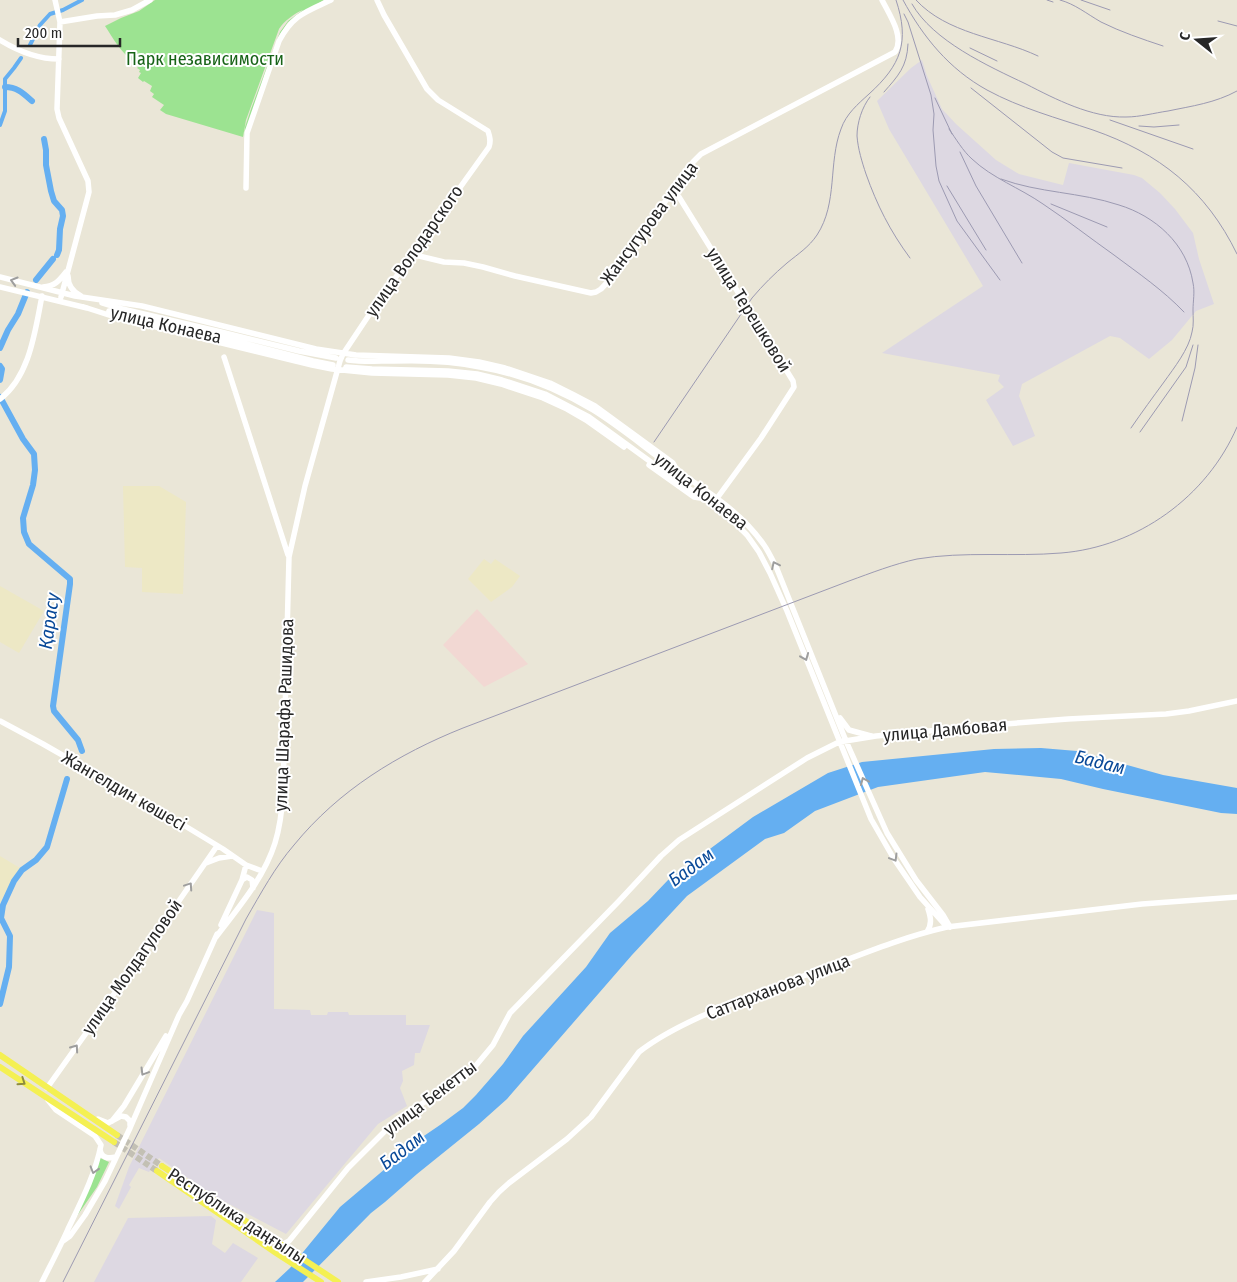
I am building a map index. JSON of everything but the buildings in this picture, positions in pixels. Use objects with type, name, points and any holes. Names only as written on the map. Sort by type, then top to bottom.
[{"type":"main road","points":[[60,20],[115,15],[132,10],[150,0]]},
{"type":"main road","points":[[246,188],[248,133],[279,42],[286,28],[294,20],[331,0]]},
{"type":"main road","name":"улица Володарского","points":[[335,367],[338,360],[346,359],[373,308],[489,147],[490,142],[488,131],[438,100],[427,89],[384,16],[377,0]]},
{"type":"main road","name":"Жансугурова улица","points":[[411,254],[444,262],[483,267],[591,293],[596,292],[617,272],[673,190],[701,154],[896,52],[899,43],[898,34],[882,0]]},
{"type":"main road","points":[[55,2],[60,20],[57,109],[59,118],[88,181],[89,192],[60,301]]},
{"type":"main road","points":[[0,40],[15,50],[50,59],[59,59]]},
{"type":"main road","name":"улица Терешковой","points":[[673,190],[782,364],[794,387],[761,438],[712,504]]},
{"type":"main road","points":[[38,287],[49,286],[58,282],[68,268]]},
{"type":"main road","points":[[68,268],[70,285],[77,294],[88,299]]},
{"type":"main road","name":"улица Конаева","points":[[0,277],[118,308],[338,360]]},
{"type":"main road","points":[[0,287],[296,361],[372,373],[448,375],[476,378],[501,384],[524,391],[567,409],[586,420],[694,497],[704,499]]},
{"type":"main road","points":[[0,399],[9,392],[24,367],[42,296]]},
{"type":"main road","name":"улица Конаева","points":[[88,299],[142,306],[223,325],[316,349],[372,369],[448,371],[477,374],[525,387],[589,417],[712,504],[734,522],[759,552],[787,611],[869,816],[894,859],[920,897],[948,927]]},
{"type":"main road","points":[[346,359],[373,356],[464,360],[529,375],[574,394],[595,406],[673,463],[678,471]]},
{"type":"main road","name":"улица Шарафа Рашидова","points":[[224,357],[289,557]]},
{"type":"main road","name":"улица Конаева","points":[[346,359],[449,362],[478,366],[528,379],[564,394],[593,410],[740,516],[766,547],[777,569],[846,741],[887,833],[916,880],[943,915],[948,927]]},
{"type":"main road","name":"улица Шарафа Рашидова","points":[[216,937],[253,888],[274,844],[280,823],[289,557],[305,486],[335,379],[335,367]]},
{"type":"main road","name":"улица Дамбовая","points":[[679,840],[807,758],[839,742],[876,736],[1068,719],[1166,714],[1237,701]]},
{"type":"main road","points":[[835,712],[849,730],[876,736]]},
{"type":"main road","name":"Жангелдин көшесі","points":[[0,721],[167,815],[246,865],[262,870]]},
{"type":"main road","name":"улица Бекетты","points":[[275,1252],[289,1241],[348,1168],[397,1119],[457,1082],[473,1069],[493,1045],[510,1013],[661,856],[679,840]]},
{"type":"main road","name":"улица Молдагуловой","points":[[49,1089],[217,846]]},
{"type":"main road","points":[[204,864],[219,858],[232,856]]},
{"type":"main road","points":[[112,1121],[124,1106],[187,1001],[242,880],[246,865]]},
{"type":"main road","points":[[242,880],[248,877],[252,880],[253,888]]},
{"type":"main road","name":"Саттарханова улица","points":[[425,1282],[454,1251],[499,1192],[581,1127],[602,1103],[639,1052],[649,1043],[688,1022],[758,992],[895,942],[948,927],[1142,904],[1237,897]]},
{"type":"main road","points":[[927,905],[931,920],[930,928],[927,932]]},
{"type":"main road","points":[[63,1242],[70,1236],[85,1215],[105,1180],[130,1128],[178,1015]]},
{"type":"main road","points":[[0,1055],[117,1135]]},
{"type":"main road","points":[[0,1067],[114,1142]]},
{"type":"main road","points":[[49,1089],[99,1120],[108,1123],[121,1116],[126,1117],[130,1121],[130,1128]]},
{"type":"main road","points":[[42,1282],[63,1242],[92,1177],[101,1145],[94,1136],[56,1110],[44,1097]]},
{"type":"main road","points":[[100,1149],[103,1156],[108,1158],[116,1157]]},
{"type":"main road","name":"Республика даңғылы","points":[[322,1282],[275,1252],[160,1169],[338,1282]]},
{"type":"main road","points":[[366,1282],[436,1270]]},
{"type":"main road","points":[[430,1282],[436,1270]]},
{"type":"main road","points":[[404,1276],[410,1282]]},
{"type":"main road","points":[[384,1280],[392,1282]]},
{"type":"shaded area","points":[[922,60],[942,109],[996,160],[1019,174],[1063,185],[1069,163],[1134,175],[1142,178],[1160,193],[1193,233],[1199,259],[1214,304],[1196,311],[1172,340],[1149,359],[1120,338],[1110,336],[1022,384],[1019,396],[1035,436],[1013,446],[986,400],[1004,387],[998,381],[1000,375],[882,353],[983,286],[889,129],[877,101]]},
{"type":"shaded area","points":[[123,486],[159,486],[186,502],[183,594],[142,592],[142,568],[125,567]]},
{"type":"shaded area","points":[[484,559],[491,564],[495,559],[520,576],[512,587],[491,602],[468,579]]},
{"type":"shaded area","points":[[0,586],[44,611],[19,653],[0,642]]},
{"type":"shaded area","points":[[477,609],[528,664],[484,687],[443,645]]},
{"type":"shaded area","points":[[0,856],[20,868],[0,903]]},
{"type":"shaded area","points":[[257,910],[274,913],[274,1009],[310,1010],[311,1015],[327,1015],[328,1012],[348,1012],[349,1015],[406,1015],[406,1025],[430,1025],[420,1053],[415,1053],[414,1065],[402,1071],[403,1081],[400,1088],[407,1106],[378,1124],[286,1234],[212,1195],[159,1158],[149,1172],[139,1168],[129,1185],[131,1187],[119,1209],[115,1206],[129,1167]]},
{"type":"shaded area","points":[[211,1216],[216,1220],[212,1244],[225,1253],[233,1243],[258,1258],[241,1282],[94,1282],[128,1218]]},
{"type":"green space","name":"Парк независимости","points":[[155,0],[324,0],[288,22],[279,36],[244,138],[245,127],[251,109],[280,32],[288,21],[303,10],[290,18],[279,29],[246,120],[243,137],[166,114],[160,110],[164,105],[152,97],[154,94],[150,91],[152,86],[138,78],[141,73],[137,68],[139,66],[124,53],[105,26],[139,11]]},
{"type":"green space","points":[[100,1158],[109,1162],[97,1187],[70,1226]]},
{"type":"water","name":"Бадам","points":[[1041,748],[1077,751],[1163,775],[1237,788],[1237,814],[1221,813],[1061,779],[985,772],[878,787],[815,811],[784,833],[765,839],[687,896],[632,955],[507,1099],[371,1213],[303,1282],[275,1282],[290,1268],[340,1207],[415,1142],[463,1108],[476,1095],[503,1064],[523,1036],[586,967],[610,933],[648,901],[668,880],[753,817],[828,773],[862,762],[994,749]]},
{"type":"waterway","points":[[30,45],[40,25],[50,14],[63,10],[82,0]]},
{"type":"waterway","name":"Қарасу","points":[[0,125],[5,111],[5,79],[21,58]]},
{"type":"waterway","name":"Қарасу","points":[[5,87],[16,89],[32,101]]},
{"type":"waterway","name":"Қарасу","points":[[44,139],[51,191],[54,201],[62,210],[63,216],[57,255]]},
{"type":"waterway","name":"Қарасу","points":[[36,280],[53,259]]},
{"type":"waterway","name":"Қарасу","points":[[0,348],[27,292]]},
{"type":"waterway","name":"Қарасу","points":[[0,366],[2,369],[0,380]]},
{"type":"waterway","name":"Қарасу","points":[[0,397],[23,439],[34,454],[35,470],[33,485],[23,518],[24,532],[29,544],[70,579],[53,706],[54,711],[78,740],[82,751]]},
{"type":"waterway","name":"Қарасу","points":[[0,1004],[9,967],[10,936],[1,918],[3,905],[14,881],[22,870],[36,860],[47,847],[67,779]]},
{"type":"tunnel","points":[[117,1135],[162,1166]]},
{"type":"tunnel","points":[[114,1142],[157,1171]]},
{"type":"railway","points":[[654,442],[752,298],[773,275],[807,247],[824,223],[828,210],[837,142],[843,124],[853,110],[889,73],[900,52],[902,28],[896,0]]},
{"type":"railway","points":[[903,0],[919,27],[938,51],[973,82],[1012,102],[1117,139],[1159,162],[1195,193],[1211,211],[1225,231],[1237,254]]},
{"type":"railway","points":[[916,0],[929,11],[958,28],[1038,56]]},
{"type":"railway","points":[[1047,0],[1053,2]]},
{"type":"railway","points":[[1060,0],[1109,26],[1163,46]]},
{"type":"railway","points":[[1081,0],[1110,10]]},
{"type":"railway","points":[[912,4],[933,30],[979,61],[1049,96],[1087,111],[1113,116],[1136,116],[1203,104],[1237,91]]},
{"type":"railway","points":[[904,14],[931,95],[934,114],[933,130],[936,166],[939,181],[957,221],[1000,280]]},
{"type":"railway","points":[[1218,21],[1237,26]]},
{"type":"railway","points":[[884,92],[904,65],[908,44]]},
{"type":"railway","points":[[970,48],[997,61]]},
{"type":"railway","points":[[971,88],[1052,152],[1063,158],[1122,168]]},
{"type":"railway","points":[[870,97],[862,110],[858,126],[857,136],[860,155],[879,207],[896,238],[910,258]]},
{"type":"railway","points":[[935,98],[952,134]]},
{"type":"railway","points":[[1110,120],[1193,149]]},
{"type":"railway","points":[[1139,126],[1179,125]]},
{"type":"railway","points":[[949,129],[966,152],[980,166],[1061,216],[1168,296],[1184,312]]},
{"type":"railway","points":[[960,152],[976,186],[1022,263]]},
{"type":"railway","points":[[1001,179],[1015,184],[1089,197],[1132,210],[1157,224],[1176,244],[1184,256],[1190,269],[1194,290],[1193,327],[1190,338],[1176,365],[1131,428]]},
{"type":"railway","points":[[947,186],[986,250]]},
{"type":"railway","points":[[1051,204],[1107,227]]},
{"type":"railway","points":[[1140,432],[1186,367],[1193,345]]},
{"type":"railway","points":[[1182,421],[1195,368],[1198,345]]},
{"type":"railway","points":[[63,1282],[257,900],[287,853],[330,807],[350,791],[393,762],[463,728],[891,566],[917,559],[953,555],[1061,553],[1089,549],[1116,541],[1142,529],[1166,514],[1188,496],[1208,475],[1224,452],[1237,427]]}]
